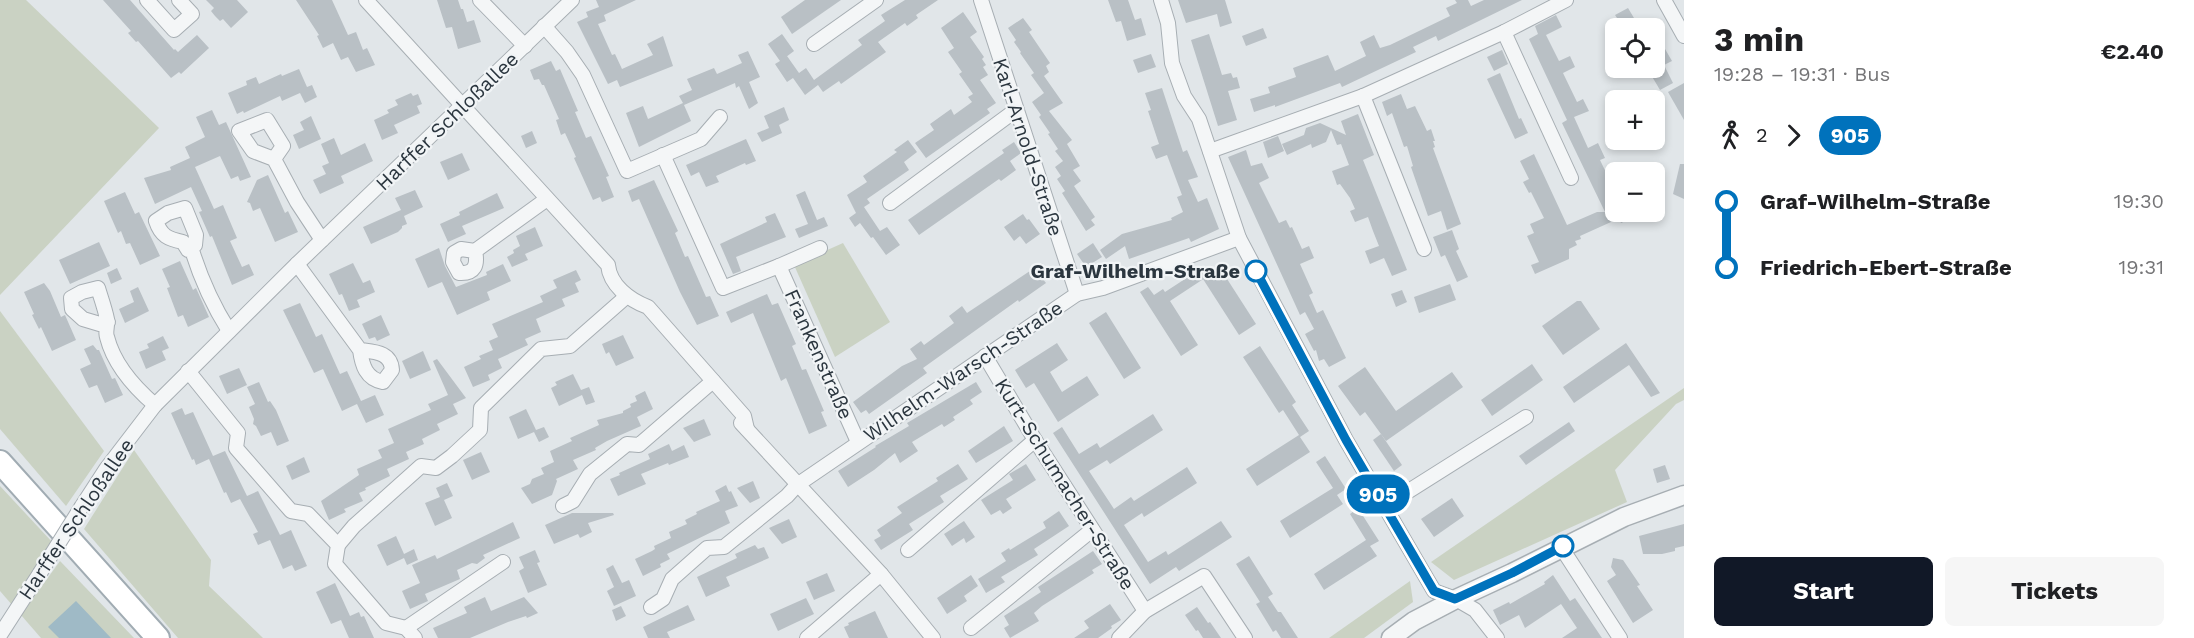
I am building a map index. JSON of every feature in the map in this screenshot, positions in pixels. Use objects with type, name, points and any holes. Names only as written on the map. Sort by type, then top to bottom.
[{"type":"main road","points":[[0,462],[158,638]]},
{"type":"street","points":[[150,1],[174,30],[192,14],[179,0]]},
{"type":"street","points":[[366,0],[608,265],[609,276],[632,299],[657,332],[669,333],[716,384],[718,399],[881,574],[933,638]]},
{"type":"street","points":[[480,0],[525,46]]},
{"type":"street","name":"Harffer Schloßallee","points":[[0,635],[81,506],[154,405],[572,0]]},
{"type":"street","points":[[814,44],[876,0]]},
{"type":"street","name":"Karl-Arnold-Straße","points":[[981,0],[1077,294]]},
{"type":"street","points":[[1161,0],[1168,23],[1172,63],[1184,96],[1199,118],[1239,238],[1346,440],[1434,591],[1475,610],[1497,638]]},
{"type":"street","points":[[1209,152],[1363,96],[1504,32],[1566,0]]},
{"type":"street","points":[[1664,0],[1684,36]]},
{"type":"street","points":[[544,26],[567,52],[583,75],[627,171],[701,139],[720,117]]},
{"type":"street","points":[[1504,32],[1571,178]]},
{"type":"street","points":[[1363,96],[1424,249]]},
{"type":"street","points":[[890,203],[1016,110]]},
{"type":"street","name":"Frankenstraße","points":[[663,155],[723,288],[820,248]]},
{"type":"street","points":[[274,159],[297,202],[322,240]]},
{"type":"street","points":[[475,250],[547,199]]},
{"type":"street","name":"Wilhelm-Warsch-Straße","points":[[651,607],[663,599],[672,579],[707,548],[724,547],[787,496],[797,484],[1077,294],[1103,288],[1239,238]]},
{"type":"street","points":[[191,247],[198,272],[229,331]]},
{"type":"street","points":[[297,264],[360,350]]},
{"type":"street","name":"Frankenstraße","points":[[780,266],[858,442]]},
{"type":"street","points":[[503,562],[410,633],[386,623],[335,564],[338,545],[354,526],[422,465],[436,468],[480,430],[481,408],[541,349],[570,346],[632,299]]},
{"type":"street","points":[[108,322],[106,335],[123,372],[137,390],[154,405]]},
{"type":"street","name":"Kurt-Schumacher-Straße","points":[[985,356],[1035,441],[1144,611]]},
{"type":"street","points":[[188,371],[238,433],[236,448],[291,511],[308,514],[338,545]]},
{"type":"street","points":[[563,506],[573,501],[590,474],[618,451],[627,444],[639,445],[716,384]]},
{"type":"street","points":[[1385,506],[1526,417]]},
{"type":"street","points":[[908,550],[1035,441]]},
{"type":"street","points":[[1391,638],[1414,621],[1455,599],[1561,547],[1624,517],[1684,495]]},
{"type":"street","points":[[971,628],[1092,530]]},
{"type":"street","points":[[1561,547],[1620,638]]},
{"type":"street","points":[[807,638],[881,574]]},
{"type":"street","points":[[1119,638],[1144,611],[1204,576],[1245,638]]},
{"type":"green space","points":[[0,0],[26,0],[159,128],[0,295]]},
{"type":"green space","points":[[843,243],[890,322],[835,357],[794,265]]},
{"type":"green space","points":[[0,311],[104,451],[66,506],[0,429]]},
{"type":"green space","points":[[1684,388],[1684,400],[1676,404],[1615,470],[1627,502],[1454,580],[1431,562]]},
{"type":"green space","points":[[134,450],[211,560],[209,586],[263,638],[178,638],[84,529]]},
{"type":"green space","points":[[0,486],[53,543],[13,606],[0,591]]},
{"type":"green space","points":[[60,561],[134,638],[41,638],[21,615]]},
{"type":"green space","points":[[1410,581],[1413,602],[1364,638],[1329,638]]},
{"type":"water","points":[[76,601],[111,638],[59,638],[48,627]]},
{"type":"building","points":[[103,0],[130,0],[178,52],[197,35],[209,48],[181,74],[179,72],[171,78],[128,33],[131,31]]},
{"type":"building","points":[[206,0],[237,0],[248,12],[231,28],[223,19],[220,21],[215,16],[211,11],[214,8]]},
{"type":"building","points":[[296,0],[332,0],[348,35],[356,32],[363,50],[367,48],[375,65],[356,72],[348,57],[341,60],[333,43],[323,48],[317,36],[319,35]]},
{"type":"building","points":[[437,0],[458,0],[467,22],[474,20],[481,42],[458,49],[452,27],[446,28]]},
{"type":"building","points":[[596,0],[636,0],[604,15],[606,21],[598,24],[612,55],[615,54],[622,69],[653,55],[647,44],[663,36],[673,66],[620,87],[617,80],[608,84],[577,22],[588,17],[586,12],[599,7]]},
{"type":"building","points":[[805,0],[841,0],[792,34],[781,17]]},
{"type":"building","points":[[905,0],[938,0],[916,15],[918,18],[907,26],[905,23],[878,42],[886,52],[841,84],[839,81],[823,92],[818,85],[805,95],[793,78],[787,82],[775,64],[780,61],[768,44],[782,34],[794,51],[787,56],[799,73],[806,68],[814,80],[862,45],[858,40],[885,21],[881,15]]},
{"type":"building","points":[[1108,0],[1128,0],[1135,20],[1141,18],[1146,35],[1127,41],[1121,21],[1116,22]]},
{"type":"building","points":[[1178,0],[1225,0],[1232,23],[1220,27],[1217,14],[1186,23]]},
{"type":"building","points":[[1455,0],[1468,0],[1471,6],[1484,0],[1522,0],[1438,41],[1436,36],[1413,47],[1416,52],[1342,87],[1340,83],[1275,107],[1275,105],[1254,112],[1250,99],[1270,93],[1268,87],[1296,77],[1293,68],[1328,55],[1335,71],[1366,56],[1360,42],[1374,35],[1380,48],[1390,45],[1450,16],[1446,8],[1457,3]]},
{"type":"building","points":[[1628,8],[1634,18],[1617,18],[1615,15]]},
{"type":"building","points":[[963,12],[977,32],[970,37],[984,57],[982,59],[986,65],[983,67],[988,75],[980,80],[996,103],[987,109],[990,113],[926,158],[915,143],[934,130],[930,124],[951,109],[954,115],[972,102],[968,97],[973,94],[959,74],[962,72],[948,52],[954,48],[941,28]]},
{"type":"building","points":[[1556,15],[1562,27],[1546,35],[1559,61],[1570,56],[1575,67],[1563,73],[1577,102],[1583,99],[1589,111],[1574,117],[1588,148],[1598,143],[1605,158],[1600,160],[1605,170],[1605,212],[1562,123],[1567,120],[1529,39],[1538,34],[1535,26]]},
{"type":"building","points":[[1023,18],[1032,30],[1029,32],[1050,63],[1046,66],[1049,72],[1044,76],[1063,103],[1049,111],[1072,140],[1067,144],[1080,166],[1073,170],[1081,181],[1074,186],[1095,217],[1091,220],[1095,225],[1086,231],[1062,193],[1065,191],[1057,179],[1061,176],[1055,167],[1063,161],[1055,151],[1058,149],[1032,102],[1044,93],[1031,75],[1034,73],[1020,53],[1014,42],[1016,40],[1008,28]]},
{"type":"building","points":[[1263,28],[1267,38],[1246,46],[1242,36]]},
{"type":"building","points":[[1209,34],[1222,75],[1231,73],[1233,78],[1237,77],[1240,88],[1228,91],[1237,120],[1218,126],[1191,40]]},
{"type":"building","points":[[1665,49],[1672,61],[1665,64]]},
{"type":"building","points":[[1502,50],[1508,64],[1494,71],[1487,57]]},
{"type":"building","points":[[748,51],[760,77],[749,82],[758,103],[749,109],[739,86],[736,88],[735,83],[684,105],[691,121],[639,147],[626,113],[643,106],[648,119],[683,103],[679,96],[692,90],[687,79],[714,68],[717,74],[742,63],[738,55]]},
{"type":"building","points":[[1151,54],[1156,67],[1138,73],[1133,60]]},
{"type":"building","points":[[551,61],[556,71],[560,69],[578,111],[575,112],[586,138],[591,136],[609,176],[606,177],[614,197],[602,202],[600,197],[593,200],[565,133],[561,135],[556,120],[559,119],[544,85],[539,79],[534,80],[530,70]]},
{"type":"building","points":[[1665,67],[1673,83],[1660,90],[1653,78],[1665,78]]},
{"type":"building","points":[[299,69],[307,87],[312,85],[317,97],[305,103],[300,93],[282,101],[280,96],[237,114],[228,93],[247,85],[246,81],[256,77],[259,84]]},
{"type":"building","points":[[1500,73],[1519,119],[1521,118],[1528,133],[1515,139],[1487,79]]},
{"type":"building","points":[[1684,83],[1684,120],[1668,92]]},
{"type":"building","points":[[1162,88],[1183,152],[1187,150],[1198,177],[1188,180],[1198,202],[1207,198],[1219,229],[1191,242],[1189,238],[1129,259],[1125,246],[1106,259],[1100,250],[1122,234],[1172,220],[1171,218],[1183,212],[1177,197],[1182,195],[1167,155],[1156,159],[1151,147],[1159,144],[1148,111],[1151,110],[1145,93]]},
{"type":"building","points":[[411,93],[413,96],[418,94],[422,104],[417,106],[420,113],[394,125],[398,133],[382,140],[374,120],[389,113],[387,110],[398,105],[395,100]]},
{"type":"building","points":[[1401,94],[1407,109],[1415,106],[1427,131],[1431,129],[1435,141],[1433,141],[1435,147],[1433,148],[1461,224],[1447,230],[1441,211],[1428,216],[1411,167],[1413,166],[1407,146],[1404,147],[1392,113],[1387,116],[1382,102]]},
{"type":"building","points":[[784,107],[789,120],[779,125],[782,133],[762,142],[757,133],[769,128],[764,116]]},
{"type":"building","points":[[212,110],[219,125],[226,122],[251,177],[240,181],[238,176],[231,179],[220,156],[195,167],[214,209],[223,205],[237,238],[230,241],[242,267],[249,264],[254,275],[232,285],[212,236],[210,237],[199,212],[202,211],[191,187],[155,204],[144,178],[171,170],[170,167],[190,158],[185,147],[205,137],[196,117]]},
{"type":"building","points":[[1358,114],[1374,155],[1363,160],[1407,270],[1392,276],[1384,258],[1370,264],[1365,251],[1379,246],[1368,217],[1355,222],[1350,211],[1355,209],[1350,198],[1340,184],[1337,185],[1332,171],[1349,165],[1341,144],[1337,145],[1331,130],[1326,142],[1312,148],[1311,144],[1287,155],[1282,144],[1304,135],[1306,128],[1320,123],[1346,135],[1341,121]]},
{"type":"building","points":[[311,116],[321,139],[299,149],[293,135],[304,130],[300,122]]},
{"type":"building","points":[[532,131],[537,143],[526,148],[521,136]]},
{"type":"building","points":[[1278,136],[1284,151],[1268,158],[1263,142]]},
{"type":"building","points":[[334,138],[341,155],[365,143],[373,161],[341,176],[344,183],[320,194],[313,180],[326,174],[322,166],[329,163],[321,144]]},
{"type":"building","points":[[746,139],[756,161],[746,165],[745,163],[716,176],[719,182],[706,187],[699,172],[691,176],[686,165]]},
{"type":"building","points":[[908,140],[917,152],[904,162],[909,170],[867,199],[870,203],[864,207],[880,231],[887,227],[900,245],[886,255],[860,223],[855,227],[849,218],[856,213],[847,195],[867,182],[863,176],[897,152],[894,150]]},
{"type":"building","points":[[1014,142],[1021,153],[1010,161],[1016,170],[1001,181],[999,179],[919,235],[908,220],[1004,153],[1002,150]]},
{"type":"building","points":[[1246,150],[1251,166],[1262,163],[1269,178],[1259,183],[1279,223],[1286,220],[1290,228],[1292,227],[1302,249],[1309,246],[1314,258],[1300,264],[1313,293],[1309,295],[1317,313],[1323,310],[1346,358],[1329,367],[1324,359],[1319,361],[1316,350],[1314,351],[1305,334],[1314,329],[1305,312],[1300,315],[1228,157]]},
{"type":"building","points":[[462,153],[470,170],[448,180],[440,162]]},
{"type":"building","points":[[1534,154],[1567,225],[1597,212],[1605,212],[1605,222],[1611,222],[1580,236],[1581,239],[1575,241],[1577,245],[1569,249],[1569,259],[1535,274],[1531,265],[1539,262],[1527,236],[1534,233],[1530,224],[1544,218],[1531,192],[1529,193],[1523,182],[1529,179],[1520,161]]},
{"type":"building","points":[[1680,164],[1684,164],[1684,199],[1673,194]]},
{"type":"building","points":[[268,175],[285,213],[288,211],[298,232],[275,242],[260,208],[253,211],[250,203],[247,202],[257,180]]},
{"type":"building","points":[[654,180],[678,231],[675,233],[685,257],[688,256],[706,297],[710,296],[719,316],[697,325],[639,199],[632,202],[628,191]]},
{"type":"building","points":[[415,190],[423,207],[404,216],[407,224],[402,226],[398,232],[371,244],[363,227],[401,210],[395,198]]},
{"type":"building","points":[[805,191],[817,220],[824,217],[828,226],[799,238],[795,229],[808,224],[796,195]]},
{"type":"building","points":[[125,192],[135,214],[139,212],[160,256],[140,265],[130,243],[126,244],[121,231],[118,233],[104,201]]},
{"type":"building","points":[[497,193],[504,208],[462,226],[466,234],[448,242],[440,224]]},
{"type":"building","points":[[775,213],[786,237],[736,257],[741,271],[733,274],[720,244],[767,222],[765,217]]},
{"type":"building","points":[[1023,214],[1040,234],[1026,244],[1020,236],[1014,241],[1004,227]]},
{"type":"building","points":[[535,227],[543,246],[525,254],[528,260],[512,267],[507,257],[520,246],[516,236]]},
{"type":"building","points":[[1452,230],[1459,249],[1456,251],[1468,277],[1457,282],[1445,255],[1441,257],[1433,237]]},
{"type":"building","points":[[99,242],[110,266],[70,284],[59,260]]},
{"type":"building","points":[[1093,243],[1102,257],[1086,267],[1077,254]]},
{"type":"building","points":[[439,248],[456,287],[487,275],[486,272],[503,264],[511,281],[487,292],[490,300],[457,315],[442,282],[428,288],[415,259]]},
{"type":"building","points":[[180,261],[209,317],[188,327],[183,315],[178,317],[167,288],[170,287],[162,269]]},
{"type":"building","points":[[353,263],[363,283],[370,280],[375,292],[357,300],[360,307],[349,311],[342,294],[339,295],[329,274]]},
{"type":"building","points":[[1042,263],[1049,273],[1042,278],[1046,283],[1019,302],[1018,300],[923,368],[927,373],[869,414],[866,410],[861,413],[853,402],[902,366],[917,359],[910,349],[921,341],[924,345],[954,323],[949,316],[962,306],[967,313]]},
{"type":"building","points":[[1205,266],[1211,274],[1170,301],[1198,345],[1181,356],[1140,292],[1148,287],[1154,295],[1163,289],[1165,292]]},
{"type":"building","points":[[117,268],[122,279],[111,284],[107,273]]},
{"type":"building","points":[[1220,268],[1256,324],[1239,335],[1203,279]]},
{"type":"building","points":[[576,270],[581,280],[575,283],[579,292],[562,299],[565,306],[536,319],[541,332],[525,339],[528,345],[498,359],[502,368],[488,375],[490,380],[473,387],[464,367],[481,359],[479,356],[493,350],[489,341],[498,337],[492,324],[543,302],[540,296],[557,288],[553,280]]},
{"type":"building","points":[[44,283],[61,317],[65,315],[76,340],[52,351],[41,327],[39,329],[32,315],[34,314],[24,292]]},
{"type":"building","points":[[1450,284],[1456,300],[1419,313],[1414,297]]},
{"type":"building","points":[[138,287],[149,311],[125,323],[119,309],[134,302],[130,291]]},
{"type":"building","points":[[1402,290],[1407,302],[1396,307],[1391,294]]},
{"type":"building","points":[[767,294],[772,305],[778,303],[796,344],[792,346],[802,370],[806,369],[824,411],[821,412],[827,426],[809,434],[786,378],[781,381],[753,313],[731,323],[726,312]]},
{"type":"building","points":[[1577,301],[1581,301],[1600,329],[1563,355],[1542,326]]},
{"type":"building","points":[[300,303],[316,337],[322,334],[340,374],[347,371],[361,401],[375,395],[384,415],[366,423],[357,404],[342,411],[323,369],[314,373],[283,310]]},
{"type":"building","points":[[1106,312],[1141,368],[1124,379],[1089,323]]},
{"type":"building","points":[[381,315],[390,335],[377,341],[375,337],[369,339],[362,324]]},
{"type":"building","points":[[623,335],[634,358],[616,366],[609,352],[606,354],[602,344]]},
{"type":"building","points":[[163,336],[169,348],[162,351],[166,360],[146,369],[139,352],[149,348],[147,344]]},
{"type":"building","points":[[1057,343],[1068,360],[1050,372],[1062,392],[1087,376],[1099,395],[1058,422],[1034,383],[1026,388],[1015,370]]},
{"type":"building","points":[[1626,343],[1660,393],[1651,397],[1629,365],[1574,403],[1563,387]]},
{"type":"building","points":[[93,345],[99,350],[112,379],[115,378],[123,395],[105,403],[97,385],[89,388],[80,369],[91,364],[84,349]]},
{"type":"building","points":[[1260,346],[1296,402],[1292,405],[1309,431],[1300,437],[1310,452],[1257,486],[1246,469],[1299,435],[1283,410],[1279,413],[1243,357]]},
{"type":"building","points":[[423,351],[431,370],[410,379],[402,361]]},
{"type":"building","points":[[437,359],[466,398],[453,404],[458,414],[437,424],[440,430],[422,439],[424,444],[406,452],[409,459],[387,469],[390,476],[359,493],[363,501],[344,509],[346,512],[329,520],[321,501],[359,475],[357,469],[382,458],[378,450],[394,443],[388,429],[431,410],[428,404],[448,395],[433,361]]},
{"type":"building","points":[[1532,364],[1543,380],[1492,416],[1481,400]]},
{"type":"building","points":[[1365,367],[1396,411],[1452,372],[1463,387],[1386,441],[1365,412],[1360,416],[1338,386]]},
{"type":"building","points":[[239,368],[247,385],[227,394],[219,376]]},
{"type":"building","points":[[573,374],[581,390],[589,387],[595,402],[586,405],[582,395],[559,406],[551,388],[557,385],[555,382]]},
{"type":"building","points":[[259,382],[268,402],[270,401],[276,410],[289,441],[277,446],[271,432],[261,436],[253,424],[254,419],[249,407],[255,404],[247,387]]},
{"type":"building","points":[[976,382],[982,392],[970,400],[973,404],[953,417],[955,420],[944,427],[942,424],[912,442],[918,451],[900,463],[895,453],[848,487],[838,471],[909,426],[907,423]]},
{"type":"building","points":[[645,391],[653,409],[637,417],[641,426],[573,460],[578,469],[556,479],[552,495],[532,504],[521,488],[530,484],[532,479],[544,474],[541,468],[554,462],[550,451],[572,441],[570,438],[599,425],[597,420],[623,413],[631,407],[630,404],[637,401],[635,396]]},
{"type":"building","points":[[182,408],[185,415],[193,412],[213,456],[225,451],[247,496],[258,491],[280,535],[291,530],[307,566],[295,571],[292,565],[283,569],[270,540],[258,545],[253,534],[258,532],[240,499],[231,503],[209,459],[196,465],[194,459],[192,460],[171,413]]},
{"type":"building","points":[[526,409],[536,430],[544,427],[549,437],[539,442],[534,432],[518,439],[509,417]]},
{"type":"building","points":[[1153,414],[1163,430],[1110,464],[1107,460],[1089,471],[1114,509],[1131,497],[1134,501],[1187,467],[1197,483],[1144,517],[1142,513],[1124,525],[1148,562],[1166,551],[1168,555],[1221,521],[1232,537],[1179,571],[1176,567],[1150,584],[1053,433],[1062,427],[1079,454],[1097,443],[1100,448]]},
{"type":"building","points":[[704,419],[711,435],[694,442],[683,428]]},
{"type":"building","points":[[1569,422],[1575,431],[1526,465],[1519,456]]},
{"type":"building","points":[[1004,426],[1013,441],[976,463],[968,451]]},
{"type":"building","points":[[1381,434],[1402,465],[1394,471],[1373,440]]},
{"type":"building","points":[[669,444],[672,451],[684,445],[689,457],[641,474],[646,484],[618,496],[610,479],[650,459],[648,454]]},
{"type":"building","points":[[481,452],[490,472],[472,480],[463,460]]},
{"type":"building","points":[[1325,456],[1346,489],[1337,495],[1343,504],[1290,538],[1280,521],[1333,488],[1316,462]]},
{"type":"building","points":[[304,457],[310,472],[292,480],[286,466]]},
{"type":"building","points":[[958,464],[968,479],[940,496],[944,502],[909,524],[913,530],[881,550],[874,540],[881,536],[877,530],[902,513],[897,507],[938,481],[936,478]]},
{"type":"building","points":[[1026,464],[1036,480],[1006,499],[1012,508],[1003,514],[1000,510],[991,515],[981,500],[1013,480],[1009,474]]},
{"type":"building","points":[[1665,465],[1670,479],[1657,483],[1653,469]]},
{"type":"building","points":[[753,481],[760,498],[750,503],[737,488]]},
{"type":"building","points":[[447,483],[453,496],[444,500],[452,518],[435,526],[425,503],[440,497],[436,488]]},
{"type":"building","points":[[726,485],[738,506],[725,511],[730,523],[667,554],[670,559],[660,564],[661,567],[643,576],[635,559],[671,538],[669,532],[687,524],[685,520],[697,514],[696,512],[720,501],[715,491]]},
{"type":"building","points":[[1452,498],[1464,516],[1434,537],[1421,519]]},
{"type":"building","points":[[1358,508],[1379,541],[1370,546],[1377,556],[1324,590],[1314,574],[1366,540],[1350,514]]},
{"type":"building","points":[[1059,511],[1069,526],[1034,549],[1038,555],[1001,577],[1005,582],[986,593],[978,579],[1006,561],[1001,553],[1046,528],[1043,522]]},
{"type":"building","points":[[572,513],[613,513],[614,515],[588,523],[592,532],[580,538],[578,534],[554,544],[545,525]]},
{"type":"building","points":[[789,519],[797,537],[782,544],[769,528]]},
{"type":"building","points":[[964,521],[975,537],[966,543],[964,538],[952,546],[944,534]]},
{"type":"building","points":[[513,522],[520,538],[483,555],[485,558],[477,564],[472,563],[457,570],[460,579],[425,594],[428,601],[410,609],[402,591],[420,583],[412,565],[435,555],[437,559]]},
{"type":"building","points":[[1684,524],[1684,546],[1662,554],[1643,554],[1639,536]]},
{"type":"building","points":[[396,536],[404,554],[414,549],[418,560],[407,565],[404,558],[387,566],[377,545]]},
{"type":"building","points":[[755,545],[758,549],[764,547],[769,558],[726,577],[730,586],[706,597],[697,577],[737,558],[735,554]]},
{"type":"building","points":[[535,550],[540,562],[537,563],[547,585],[528,593],[519,571],[524,568],[519,557]]},
{"type":"building","points":[[1093,551],[1102,564],[1092,570],[1094,573],[1042,606],[1034,613],[1039,621],[1010,638],[1004,628],[1009,625],[1004,616],[1041,592],[1038,587]]},
{"type":"building","points":[[1249,556],[1273,594],[1268,597],[1298,638],[1281,638],[1276,630],[1273,632],[1256,604],[1260,602],[1236,564]]},
{"type":"building","points":[[1613,558],[1623,560],[1653,610],[1633,623],[1607,581],[1616,575],[1611,567]]},
{"type":"building","points":[[613,565],[622,583],[629,580],[636,596],[614,606],[607,591],[614,587],[606,569]]},
{"type":"building","points":[[827,573],[835,591],[814,600],[806,582]]},
{"type":"building","points":[[971,575],[978,586],[964,596],[967,601],[947,614],[937,598]]},
{"type":"building","points":[[1553,575],[1570,601],[1575,598],[1602,638],[1562,638],[1577,628],[1561,604],[1525,628],[1519,615],[1500,625],[1493,610],[1509,602],[1510,604],[1545,584],[1544,582]]},
{"type":"building","points":[[335,583],[350,616],[359,612],[361,617],[364,616],[374,638],[349,638],[341,620],[331,624],[316,592]]},
{"type":"building","points":[[485,597],[491,611],[524,597],[538,613],[508,622],[470,638],[438,638],[433,628],[467,613],[464,607]]},
{"type":"building","points":[[806,598],[814,614],[778,631],[770,614]]},
{"type":"building","points":[[1110,604],[1121,620],[1098,638],[1074,638],[1089,628],[1084,621]]},
{"type":"building","points":[[688,605],[695,620],[667,632],[670,638],[648,638],[643,627]]},
{"type":"building","points":[[621,606],[626,616],[616,621],[612,610]]},
{"type":"building","points":[[1197,607],[1221,638],[1203,638],[1198,630],[1196,631],[1185,615]]},
{"type":"building","points":[[875,611],[888,638],[849,638],[844,627]]},
{"type":"bus line","name":"905","points":[[1256,271],[1346,440],[1434,591],[1455,599],[1563,546]]},
{"type":"place","name":"Graf-Wilhelm-Straße","points":[[1256,271]]}]
